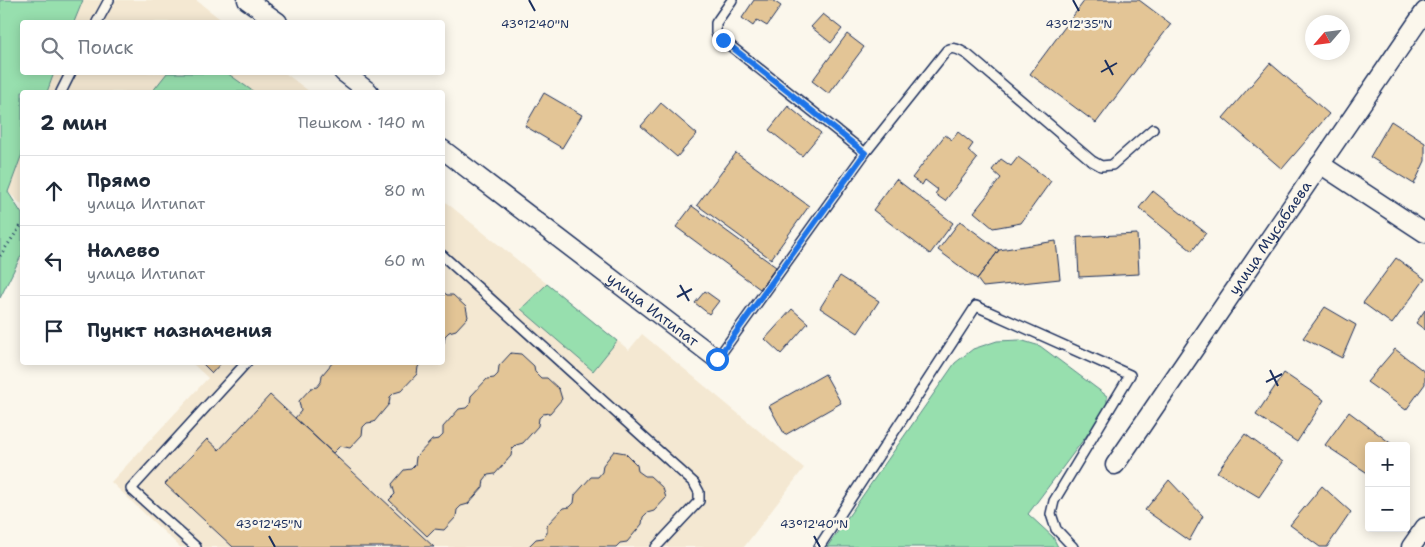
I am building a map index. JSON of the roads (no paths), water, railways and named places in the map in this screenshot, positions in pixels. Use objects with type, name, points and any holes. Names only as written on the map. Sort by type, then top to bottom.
[{"type":"street","points":[[247,0],[275,20]]},
{"type":"street","name":"улица Мусабаева","points":[[1115,465],[1425,11]]},
{"type":"street","points":[[347,75],[366,90]]},
{"type":"street","name":"улица Илтипат","points":[[445,151],[717,359]]},
{"type":"street","points":[[1320,164],[1425,233]]},
{"type":"street","points":[[1411,547],[1425,527]]},
{"type":"lane","points":[[98,20],[109,0]]},
{"type":"lane","points":[[732,0],[716,23],[716,32],[723,40],[865,153]]},
{"type":"lane","name":"улица Илтипат","points":[[717,359],[865,153],[947,50],[951,48],[957,49],[968,55],[1092,161],[1101,166],[1112,165],[1152,128]]},
{"type":"lane","points":[[62,90],[70,75]]},
{"type":"lane","points":[[445,258],[694,483],[699,492],[698,501],[656,547]]},
{"type":"lane","points":[[819,547],[976,306],[1130,375],[1054,502],[1051,514],[1056,529],[1073,547]]},
{"type":"lane","points":[[196,547],[131,489],[244,365]]}]
